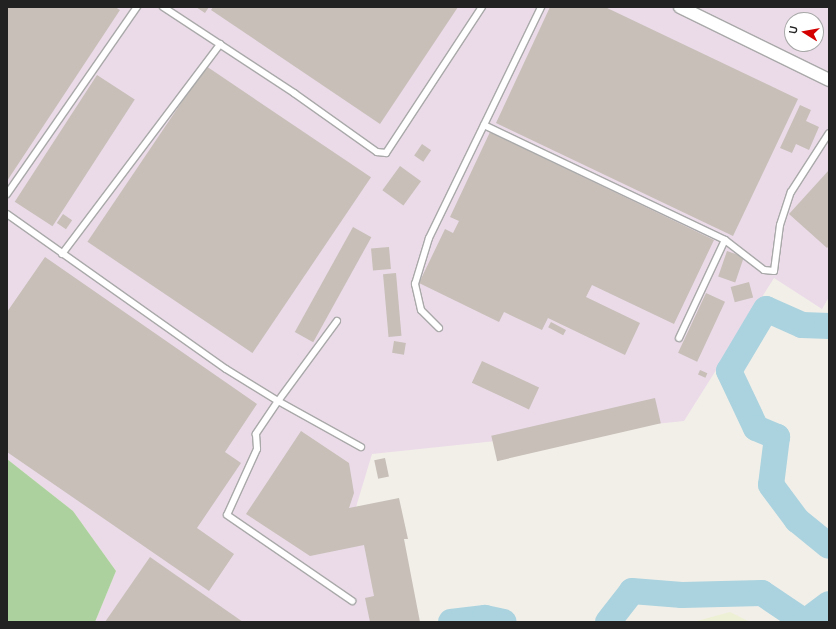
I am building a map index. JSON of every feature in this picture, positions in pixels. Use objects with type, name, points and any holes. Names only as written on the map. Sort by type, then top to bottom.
[{"type":"street","points":[[680,7],[829,80]]},
{"type":"lane","points":[[7,194],[137,7]]},
{"type":"lane","points":[[163,7],[220,44],[377,152],[386,153],[482,7]]},
{"type":"lane","points":[[439,328],[421,310],[415,284],[429,238],[541,7]]},
{"type":"lane","points":[[62,254],[220,44]]},
{"type":"lane","points":[[484,125],[725,240],[764,270],[774,271],[780,225],[791,192],[829,133]]},
{"type":"lane","points":[[7,214],[226,369],[278,401],[361,447]]},
{"type":"lane","points":[[679,338],[725,240]]},
{"type":"lane","points":[[338,321],[278,401],[256,434],[257,449],[227,515],[352,601]]},
{"type":"shaded area","points":[[7,7],[829,7],[829,297],[822,309],[774,278],[684,421],[372,454],[350,527],[396,551],[414,622],[95,622],[116,571],[73,511],[7,459]]},
{"type":"green space","points":[[7,459],[73,511],[116,571],[95,622],[7,622]]},
{"type":"green space","points":[[730,612],[750,622],[693,622]]},
{"type":"building","points":[[7,7],[115,7],[120,10],[7,181]]},
{"type":"building","points":[[196,7],[209,7],[205,13]]},
{"type":"building","points":[[213,7],[458,7],[380,124],[211,10]]},
{"type":"building","points":[[550,7],[605,7],[798,99],[733,236],[496,123]]},
{"type":"building","points":[[206,66],[371,177],[252,353],[87,242]]},
{"type":"building","points":[[97,75],[135,100],[52,226],[15,202]]},
{"type":"building","points":[[800,105],[811,110],[806,121],[819,127],[809,150],[796,144],[792,153],[780,148]]},
{"type":"building","points":[[490,132],[714,240],[674,324],[592,285],[586,297],[640,323],[625,355],[548,318],[542,330],[504,312],[499,322],[419,283],[445,229],[453,233],[459,221],[450,217]]},
{"type":"building","points":[[422,144],[431,150],[423,162],[414,156]]},
{"type":"building","points":[[400,166],[421,181],[403,206],[382,190]]},
{"type":"building","points":[[829,170],[829,246],[827,248],[789,214]]},
{"type":"building","points":[[63,214],[72,220],[66,229],[57,223]]},
{"type":"building","points":[[353,227],[371,237],[313,342],[295,332]]},
{"type":"building","points":[[389,247],[391,269],[373,270],[371,249]]},
{"type":"building","points":[[727,251],[744,257],[735,282],[718,277]]},
{"type":"building","points":[[45,257],[257,404],[225,452],[241,463],[197,528],[234,554],[209,591],[7,452],[7,312]]},
{"type":"building","points":[[396,273],[401,336],[389,337],[383,274]]},
{"type":"building","points":[[749,282],[753,297],[735,302],[731,287]]},
{"type":"building","points":[[706,293],[725,302],[697,362],[678,353]]},
{"type":"building","points":[[551,322],[566,330],[563,335],[548,327]]},
{"type":"building","points":[[394,341],[406,343],[404,355],[392,353]]},
{"type":"building","points":[[482,361],[539,388],[529,409],[472,383]]},
{"type":"building","points":[[700,370],[707,373],[705,378],[698,375]]},
{"type":"building","points":[[655,398],[661,423],[497,461],[491,436]]},
{"type":"building","points":[[301,431],[349,463],[354,493],[349,508],[399,498],[408,539],[404,539],[420,622],[370,622],[365,598],[374,596],[364,545],[310,556],[246,514]]},
{"type":"building","points":[[385,458],[389,477],[378,479],[374,460]]},
{"type":"building","points":[[150,557],[243,622],[105,622]]},
{"type":"waterway","points":[[829,326],[802,325],[766,309],[729,371],[756,428],[777,437],[771,485],[797,520],[829,546]]},
{"type":"waterway","points":[[608,622],[632,591],[682,595],[762,593],[805,622]]},
{"type":"waterway","points":[[805,622],[829,604]]},
{"type":"waterway","points":[[451,622],[485,618],[504,622]]}]
